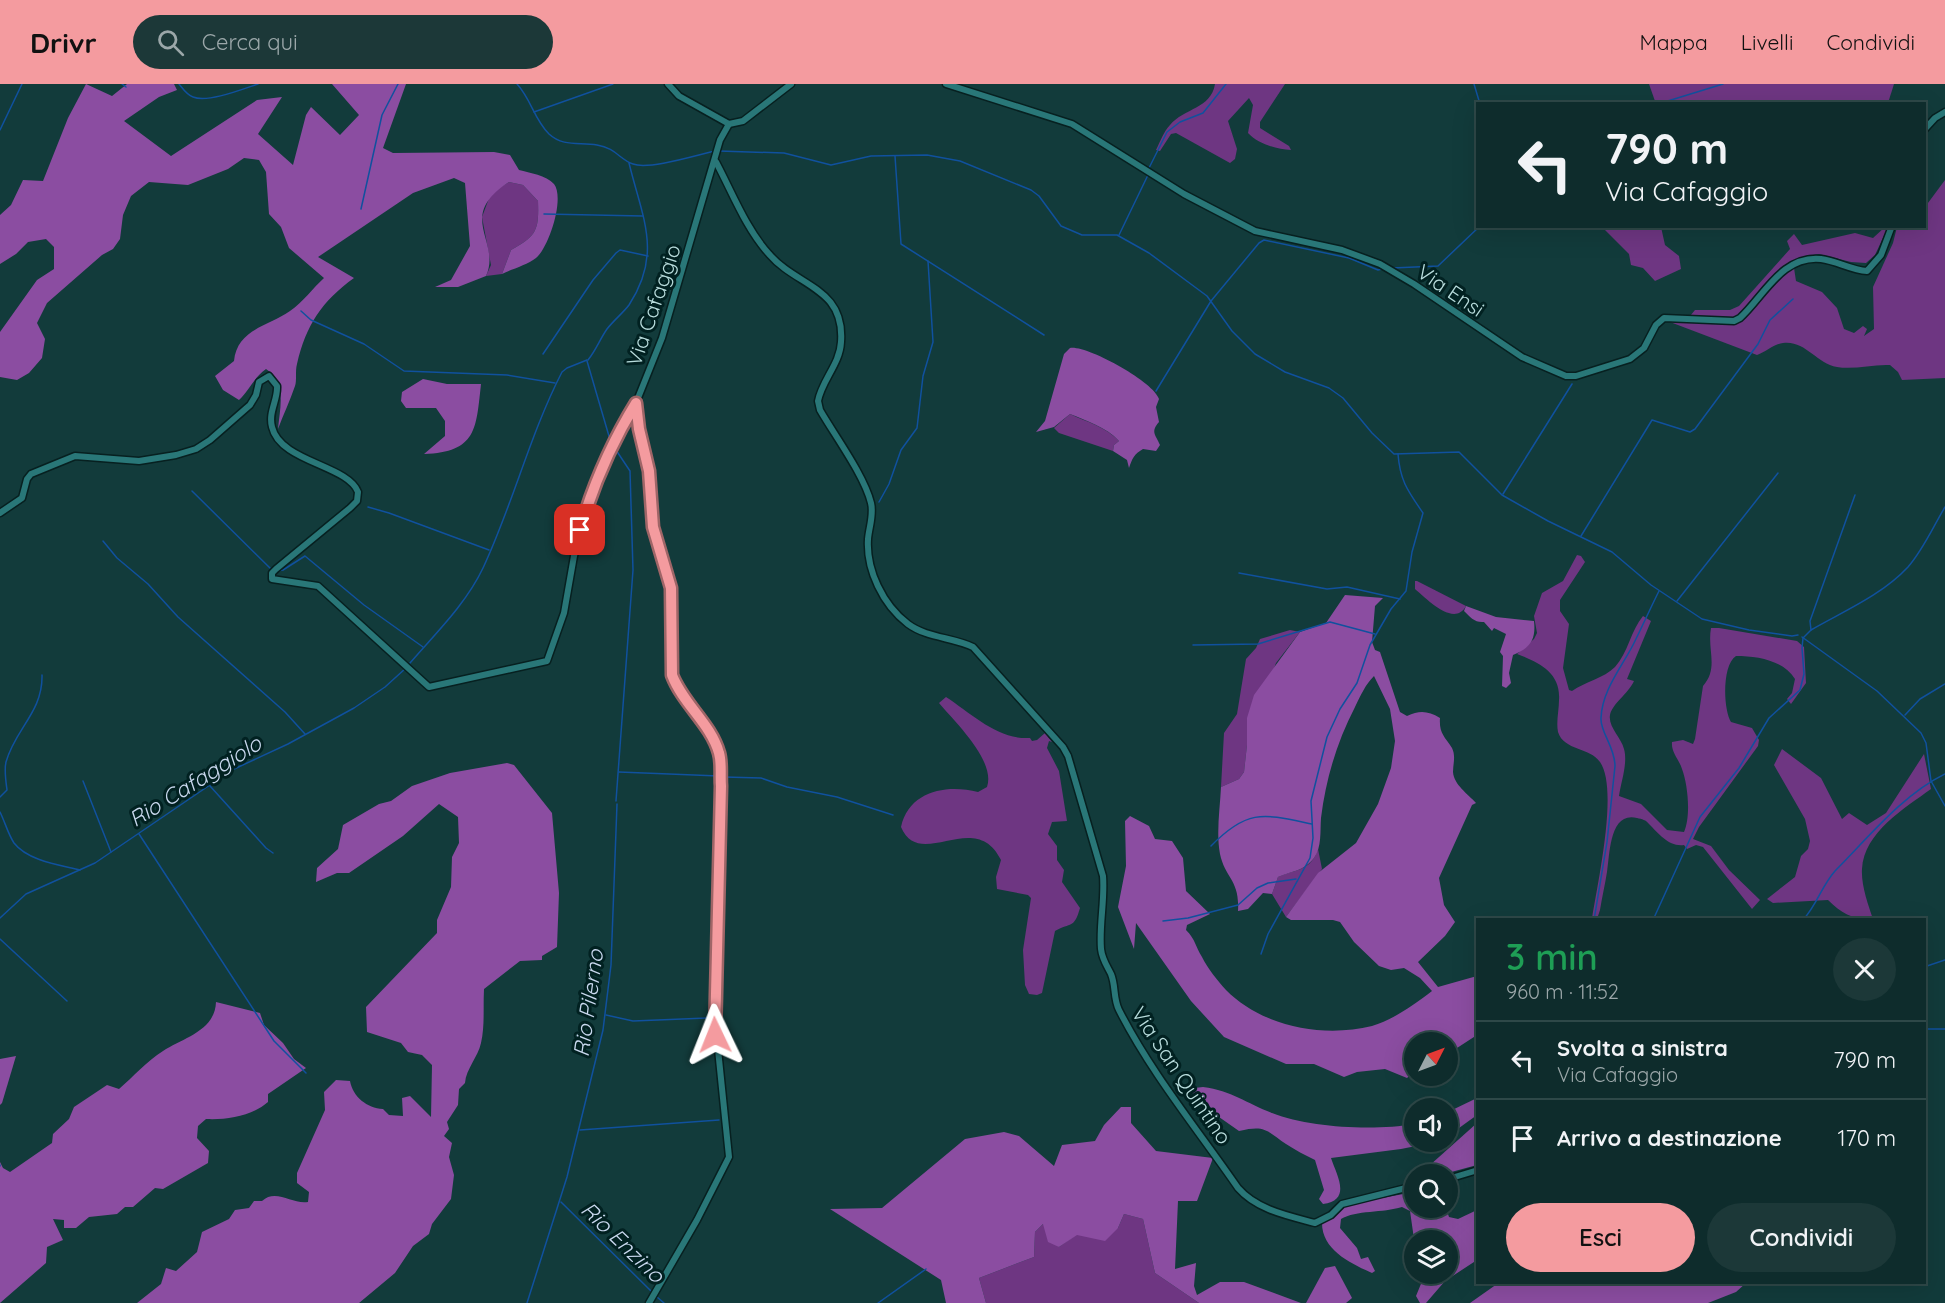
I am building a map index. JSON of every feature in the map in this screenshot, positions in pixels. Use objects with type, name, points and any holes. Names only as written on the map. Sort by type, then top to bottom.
[{"type":"street","points":[[668,84],[679,96],[729,124],[743,121],[791,84]]},
{"type":"street","name":"Via Ensi","points":[[946,84],[1071,124],[1184,194],[1255,231],[1342,250],[1388,268],[1522,357],[1566,376],[1576,376],[1639,354],[1650,340],[1656,326],[1664,318],[1734,321],[1740,318],[1784,270],[1799,262],[1824,260],[1867,271],[1881,255],[1891,228]]},
{"type":"street","points":[[1926,128],[1945,112]]},
{"type":"street","points":[[716,159],[729,124]]},
{"type":"street","name":"Via Cafaggio","points":[[0,513],[22,498],[27,478],[31,474],[65,458],[84,456],[140,461],[196,449],[210,440],[250,405],[256,395],[259,382],[269,376],[277,386],[271,420],[276,438],[291,449],[350,481],[358,492],[357,501],[276,569],[271,576],[272,579],[275,582],[305,582],[318,586],[429,687],[546,661],[564,613],[576,547],[589,499],[625,420],[636,403],[663,338],[716,159]]},
{"type":"street","name":"Via San Quintino","points":[[716,159],[770,255],[786,269],[828,297],[836,311],[841,328],[840,353],[818,401],[819,410],[868,493],[872,516],[868,541],[869,554],[882,594],[906,623],[918,630],[963,642],[973,647],[1063,747],[1068,756],[1103,876],[1101,949],[1103,960],[1111,975],[1115,1001],[1135,1038],[1166,1086],[1238,1188],[1246,1197],[1263,1206],[1315,1223],[1331,1215],[1342,1204],[1404,1188]]},
{"type":"street","points":[[636,403],[639,429],[649,471],[653,527],[671,588],[672,675],[677,688],[719,753],[721,776],[714,1010],[729,1157],[653,1297]]},
{"type":"street","points":[[1458,1176],[1476,1171]]},
{"type":"shaded area","points":[[86,84],[112,96],[127,84],[174,84],[177,90],[159,97],[124,121],[171,156],[257,100],[282,97],[258,134],[293,165],[306,115],[311,107],[340,135],[359,115],[332,84],[406,84],[383,148],[393,153],[494,152],[510,155],[519,170],[542,176],[554,184],[558,200],[554,222],[546,244],[536,258],[502,274],[511,250],[531,236],[538,219],[538,201],[523,185],[509,182],[493,195],[485,207],[482,218],[489,251],[486,276],[458,287],[435,287],[451,280],[470,246],[465,183],[454,178],[413,193],[318,257],[354,278],[324,305],[305,337],[297,364],[295,386],[278,429],[280,388],[273,375],[266,369],[239,400],[223,390],[215,376],[234,361],[236,350],[248,335],[290,311],[324,278],[289,248],[281,227],[269,214],[266,172],[259,160],[244,158],[228,169],[188,185],[149,182],[131,196],[123,215],[120,239],[113,249],[102,255],[47,303],[37,323],[45,339],[42,358],[29,373],[17,380],[0,377],[0,332],[37,280],[54,269],[54,247],[46,239],[28,242],[16,254],[0,264],[0,215],[11,205],[23,180],[43,181],[68,118]]},
{"type":"shaded area","points":[[1215,84],[1285,84],[1260,122],[1260,128],[1289,146],[1291,150],[1268,145],[1248,133],[1253,105],[1249,98],[1228,121],[1237,149],[1235,159],[1230,163],[1176,133],[1171,134],[1160,151],[1156,150],[1170,125],[1208,99]]},
{"type":"shaded area","points":[[1649,84],[1894,84],[1888,102],[1655,102]]},
{"type":"shaded area","points":[[1945,180],[1945,378],[1902,380],[1898,372],[1890,365],[1837,367],[1791,343],[1780,344],[1757,355],[1670,322],[1686,321],[1695,310],[1730,310],[1739,306],[1790,249],[1787,241],[1794,234],[1802,245],[1855,233],[1873,238],[1884,228],[1888,228],[1875,255],[1866,263],[1851,262],[1819,254],[1798,258],[1794,268],[1796,281],[1822,292],[1837,308],[1844,329],[1854,333],[1863,326],[1867,329],[1864,336],[1874,329],[1873,287],[1893,243],[1897,228],[1926,228],[1926,206]]},
{"type":"shaded area","points":[[509,182],[523,185],[538,201],[537,226],[526,241],[511,250],[502,274],[486,276],[491,265],[482,217],[491,193]]},
{"type":"shaded area","points":[[1661,228],[1665,245],[1679,256],[1681,269],[1655,281],[1643,268],[1631,265],[1629,254],[1604,229]]},
{"type":"shaded area","points":[[1070,348],[1090,352],[1104,358],[1145,383],[1154,392],[1159,399],[1156,407],[1159,422],[1154,431],[1160,445],[1156,451],[1143,449],[1134,457],[1129,468],[1127,460],[1113,451],[1114,445],[1119,441],[1114,436],[1070,414],[1054,427],[1036,432],[1045,421],[1064,354]]},
{"type":"shaded area","points":[[423,379],[447,384],[481,384],[475,425],[464,443],[455,449],[424,454],[445,436],[445,421],[436,408],[406,408],[401,401],[402,392]]},
{"type":"shaded area","points":[[1070,414],[1114,436],[1119,441],[1114,445],[1113,451],[1059,433],[1054,428]]},
{"type":"shaded area","points":[[1577,555],[1581,556],[1585,562],[1560,600],[1560,611],[1569,624],[1563,668],[1569,690],[1572,691],[1611,671],[1623,655],[1643,616],[1651,621],[1627,679],[1634,681],[1611,711],[1610,719],[1625,754],[1619,796],[1641,804],[1667,830],[1684,832],[1686,825],[1688,800],[1686,783],[1672,742],[1683,740],[1693,744],[1695,739],[1703,686],[1712,666],[1711,628],[1797,641],[1804,647],[1806,683],[1791,704],[1787,699],[1792,693],[1795,679],[1784,667],[1769,660],[1752,657],[1736,656],[1731,661],[1725,688],[1728,716],[1731,722],[1752,728],[1759,740],[1758,746],[1699,827],[1693,839],[1711,846],[1729,870],[1760,900],[1752,909],[1703,847],[1696,845],[1687,849],[1684,845],[1674,844],[1645,821],[1628,818],[1621,821],[1613,836],[1600,910],[1597,918],[1592,918],[1605,838],[1607,793],[1605,775],[1596,757],[1571,746],[1561,738],[1557,728],[1559,690],[1552,675],[1540,665],[1517,654],[1534,639],[1537,633],[1534,616],[1542,593],[1563,581]]},
{"type":"shaded area","points":[[1415,581],[1466,606],[1461,612],[1447,613],[1415,589]]},
{"type":"shaded area","points":[[1345,595],[1383,598],[1375,606],[1372,642],[1375,650],[1380,652],[1400,712],[1407,716],[1424,712],[1440,718],[1441,731],[1453,751],[1454,777],[1476,803],[1472,805],[1439,878],[1444,905],[1455,922],[1445,936],[1418,962],[1438,987],[1476,976],[1476,1036],[1458,1047],[1458,1032],[1404,1032],[1404,1077],[1385,1069],[1357,1072],[1344,1077],[1314,1064],[1286,1064],[1224,1037],[1191,1001],[1136,923],[1134,949],[1118,907],[1126,866],[1125,821],[1130,816],[1149,826],[1155,839],[1172,841],[1183,858],[1186,891],[1210,914],[1187,925],[1186,930],[1194,940],[1207,966],[1226,990],[1241,1003],[1258,1013],[1276,1021],[1314,1030],[1353,1029],[1372,1026],[1388,1020],[1432,991],[1420,978],[1404,968],[1391,970],[1379,966],[1354,942],[1340,922],[1291,920],[1286,917],[1318,873],[1356,843],[1378,804],[1391,768],[1395,741],[1390,709],[1374,676],[1363,690],[1333,761],[1323,803],[1317,854],[1302,868],[1278,877],[1272,894],[1263,893],[1248,909],[1238,911],[1237,892],[1220,854],[1218,829],[1221,787],[1239,779],[1244,772],[1247,718],[1254,695],[1300,632],[1326,623]]},
{"type":"shaded area","points":[[1466,606],[1496,617],[1534,621],[1531,642],[1513,655],[1509,673],[1511,683],[1506,688],[1502,686],[1503,656],[1500,652],[1506,634],[1494,628],[1492,631],[1484,622],[1473,619],[1464,611]]},
{"type":"shaded area","points":[[1290,630],[1300,632],[1276,663],[1247,745],[1244,772],[1239,779],[1221,787],[1224,733],[1237,714],[1246,659],[1256,648],[1260,639]]},
{"type":"shaded area","points":[[946,697],[986,725],[1007,735],[1030,738],[1032,741],[1045,733],[1052,742],[1049,741],[1047,748],[1059,771],[1067,821],[1052,822],[1048,834],[1057,846],[1057,860],[1064,870],[1062,882],[1080,908],[1074,922],[1055,931],[1042,993],[1037,995],[1029,994],[1025,985],[1023,950],[1031,898],[1028,895],[997,889],[996,877],[1001,860],[990,845],[977,839],[963,838],[921,844],[910,839],[901,827],[912,805],[931,793],[954,789],[978,792],[987,787],[986,766],[980,754],[964,731],[939,703]]},
{"type":"shaded area","points":[[1782,749],[1821,778],[1842,819],[1849,813],[1867,825],[1886,813],[1924,754],[1931,789],[1898,813],[1878,832],[1864,856],[1863,881],[1873,918],[1849,915],[1828,900],[1773,903],[1767,899],[1795,877],[1801,856],[1808,849],[1810,841],[1805,819],[1774,765]]},
{"type":"shaded area","points":[[507,763],[514,765],[552,813],[559,893],[557,947],[542,956],[542,960],[520,961],[484,989],[481,1043],[467,1073],[465,1083],[459,1089],[458,1105],[447,1122],[449,1129],[444,1136],[452,1143],[449,1157],[454,1175],[451,1199],[432,1224],[429,1234],[413,1246],[395,1273],[359,1303],[137,1303],[161,1284],[166,1268],[176,1271],[197,1252],[202,1232],[229,1219],[235,1210],[249,1208],[254,1201],[262,1201],[273,1196],[308,1202],[309,1192],[297,1183],[297,1173],[325,1110],[324,1092],[336,1080],[350,1081],[354,1092],[362,1101],[383,1109],[389,1115],[403,1116],[402,1098],[410,1096],[431,1117],[432,1065],[422,1055],[408,1052],[401,1043],[367,1032],[366,1007],[437,933],[437,920],[451,887],[452,857],[459,843],[458,817],[439,804],[403,836],[349,873],[337,873],[316,882],[317,868],[338,849],[343,825],[379,804],[391,801],[412,786],[450,773]]},
{"type":"shaded area","points":[[1318,849],[1322,869],[1286,917],[1272,894],[1278,877],[1307,865]]},
{"type":"shaded area","points":[[216,1002],[260,1013],[264,1025],[283,1043],[294,1059],[306,1068],[268,1094],[268,1102],[255,1111],[231,1118],[206,1119],[198,1126],[197,1138],[209,1151],[208,1163],[163,1189],[155,1188],[133,1207],[125,1207],[117,1214],[89,1217],[76,1228],[64,1228],[64,1220],[53,1219],[63,1240],[47,1247],[46,1263],[0,1303],[0,1162],[3,1168],[10,1172],[52,1143],[53,1134],[69,1119],[74,1107],[107,1085],[119,1089],[157,1055],[204,1027],[214,1012]]},
{"type":"shaded area","points":[[16,1056],[2,1103],[0,1105],[0,1059]]},
{"type":"shaded area","points":[[1203,1087],[1222,1091],[1272,1113],[1323,1125],[1362,1128],[1404,1125],[1404,1148],[1331,1158],[1339,1179],[1340,1192],[1332,1202],[1323,1204],[1319,1199],[1324,1190],[1315,1160],[1265,1130],[1239,1131],[1219,1117],[1205,1101],[1186,1089]]},
{"type":"shaded area","points":[[1476,1098],[1476,1116],[1458,1129],[1458,1107]]},
{"type":"shaded area","points":[[1121,1107],[1131,1107],[1131,1123],[1156,1151],[1213,1158],[1197,1201],[1178,1201],[1175,1269],[1196,1263],[1194,1286],[1197,1295],[1220,1282],[1244,1282],[1301,1303],[1199,1303],[1155,1273],[1143,1219],[1124,1214],[1118,1228],[1105,1241],[1077,1235],[1059,1247],[1048,1242],[1043,1224],[1035,1232],[1034,1257],[979,1278],[986,1303],[946,1303],[941,1280],[830,1209],[882,1208],[965,1139],[1004,1132],[1019,1136],[1054,1166],[1062,1145],[1095,1141],[1104,1125]]},
{"type":"shaded area","points":[[1476,1124],[1476,1165],[1458,1170],[1458,1164],[1431,1164],[1445,1152],[1458,1152],[1458,1140]]},
{"type":"shaded area","points":[[1404,1194],[1404,1208],[1354,1214],[1341,1219],[1340,1228],[1357,1248],[1361,1259],[1368,1257],[1375,1271],[1372,1273],[1339,1254],[1332,1248],[1323,1232],[1322,1223],[1342,1204],[1356,1200],[1366,1201]]},
{"type":"shaded area","points":[[1476,1210],[1476,1261],[1458,1272],[1458,1230],[1413,1230],[1411,1218],[1458,1219]]},
{"type":"shaded area","points":[[1124,1214],[1143,1219],[1155,1273],[1199,1303],[986,1303],[979,1278],[1034,1257],[1035,1232],[1044,1223],[1059,1247],[1077,1234],[1118,1228]]},
{"type":"shaded area","points":[[1335,1266],[1352,1298],[1346,1303],[1306,1303],[1325,1268]]},
{"type":"shaded area","points":[[1421,1284],[1442,1284],[1426,1303],[1420,1303],[1416,1296]]},
{"type":"shaded area","points":[[1497,1284],[1745,1284],[1736,1292],[1708,1303],[1470,1303]]},
{"type":"waterway","points":[[0,130],[22,84]]},
{"type":"waterway","points":[[122,84],[126,87]]},
{"type":"waterway","points":[[179,84],[189,95],[199,98],[225,95],[258,84]]},
{"type":"waterway","points":[[361,209],[382,115],[398,84]]},
{"type":"waterway","points":[[517,84],[544,128],[560,141],[603,147],[628,162],[640,165],[661,164],[715,151]]},
{"type":"waterway","points":[[534,112],[613,84]]},
{"type":"waterway","points":[[1148,170],[1167,132],[1180,122],[1203,113],[1226,84]]},
{"type":"waterway","points":[[1474,84],[1479,102]]},
{"type":"waterway","points":[[1664,102],[1723,84]]},
{"type":"waterway","points":[[719,151],[784,153],[831,165],[871,156],[927,155],[960,161],[1031,190],[1039,196],[1061,226],[1082,235],[1117,235],[1149,253],[1207,296],[1232,331],[1255,354],[1285,372],[1329,388],[1343,398],[1372,433],[1394,454],[1459,452],[1502,495],[1548,521],[1612,552],[1651,585],[1702,619],[1749,630],[1798,635]]},
{"type":"waterway","points":[[895,156],[901,244],[1044,335]]},
{"type":"waterway","name":"Rio Pilerno","points":[[588,360],[607,329],[629,305],[645,268],[647,235],[629,163]]},
{"type":"waterway","points":[[1119,235],[1148,175]]},
{"type":"waterway","points":[[544,214],[643,216]]},
{"type":"waterway","points":[[1392,268],[1438,266],[1478,228]]},
{"type":"waterway","points":[[1156,391],[1211,301],[1259,243],[1264,240],[1349,258],[1378,270],[1382,269]]},
{"type":"waterway","points":[[543,354],[593,280],[616,253],[620,250],[648,256]]},
{"type":"waterway","points":[[879,502],[889,484],[901,450],[917,428],[923,376],[933,342],[928,261]]},
{"type":"waterway","points":[[1581,536],[1652,420],[1690,432],[1695,429],[1758,344],[1770,320],[1793,299]]},
{"type":"waterway","points":[[301,311],[311,320],[364,344],[404,371],[507,375],[555,383]]},
{"type":"waterway","name":"Rio Cafaggiolo","points":[[410,663],[449,618],[476,581],[494,544],[540,420],[562,372],[587,360]]},
{"type":"waterway","name":"Rio Pilerno","points":[[587,361],[611,443]]},
{"type":"waterway","points":[[1503,494],[1572,384]]},
{"type":"waterway","name":"Rio Pilerno","points":[[616,450],[630,471],[633,570],[616,801]]},
{"type":"waterway","points":[[1261,954],[1268,934],[1310,858],[1313,838],[1311,801],[1327,737],[1340,709],[1357,683],[1370,645],[1391,609],[1406,591],[1412,552],[1423,513],[1406,485],[1398,454]]},
{"type":"waterway","points":[[1677,601],[1778,473]]},
{"type":"waterway","points":[[192,491],[271,569]]},
{"type":"waterway","points":[[1811,630],[1810,621],[1855,495]]},
{"type":"waterway","points":[[368,507],[489,550]]},
{"type":"waterway","points":[[1654,918],[1700,817],[1739,768],[1769,718],[1800,690],[1804,674],[1803,638],[1811,630],[1862,602],[1898,577],[1918,553],[1945,507]]},
{"type":"waterway","points":[[103,541],[117,558],[148,584],[178,617],[285,712],[305,734]]},
{"type":"waterway","points":[[277,571],[283,570],[305,556],[364,605],[423,647]]},
{"type":"waterway","points":[[1239,573],[1327,589],[1347,587],[1400,599]]},
{"type":"waterway","points":[[1594,918],[1607,842],[1615,766],[1613,752],[1601,723],[1602,708],[1608,689],[1633,645],[1659,591]]},
{"type":"waterway","points":[[1193,645],[1258,644],[1330,622],[1375,634]]},
{"type":"waterway","points":[[1802,637],[1877,691],[1921,733],[1926,743],[1931,781],[1945,806]]},
{"type":"waterway","name":"Rio Cafaggiolo","points":[[0,918],[26,894],[95,863],[232,770],[288,744],[354,708],[385,687],[406,668]]},
{"type":"waterway","points":[[0,797],[7,790],[5,772],[10,750],[38,700],[42,675]]},
{"type":"waterway","points":[[1905,715],[1920,699],[1945,684]]},
{"type":"waterway","points":[[619,772],[719,776]]},
{"type":"waterway","points":[[1804,918],[1830,877],[1873,831],[1914,793],[1945,774]]},
{"type":"waterway","points":[[724,777],[761,778],[787,787],[837,797],[893,815]]},
{"type":"waterway","points":[[83,781],[111,852]]},
{"type":"waterway","points":[[210,786],[273,853]]},
{"type":"waterway","name":"Rio Pilerno","points":[[527,1303],[567,1177],[603,1030],[611,965],[617,804]]},
{"type":"waterway","points":[[0,812],[14,843],[20,849],[36,858],[80,870]]},
{"type":"waterway","points":[[1211,846],[1236,825],[1257,817],[1281,818],[1312,824]]},
{"type":"waterway","points":[[139,834],[274,1041],[306,1073]]},
{"type":"waterway","points":[[1163,921],[1188,918],[1238,905],[1257,888],[1268,883],[1296,879]]},
{"type":"waterway","points":[[0,939],[67,1001]]},
{"type":"waterway","points":[[1926,966],[1945,960]]},
{"type":"waterway","points":[[606,1015],[633,1021],[707,1018]]},
{"type":"waterway","points":[[1926,1029],[1945,1029]]},
{"type":"waterway","points":[[580,1130],[719,1120]]},
{"type":"waterway","name":"Rio Enzino","points":[[561,1202],[651,1291]]},
{"type":"waterway","points":[[878,1303],[926,1269]]},
{"type":"waterway","name":"Rio Enzino","points":[[657,1297],[664,1303]]},
{"type":"route","points":[[580,530],[595,483],[625,420],[636,403],[639,429],[649,471],[653,527],[671,588],[670,664],[672,675],[677,688],[702,723],[719,753],[721,786],[715,1035]]}]
